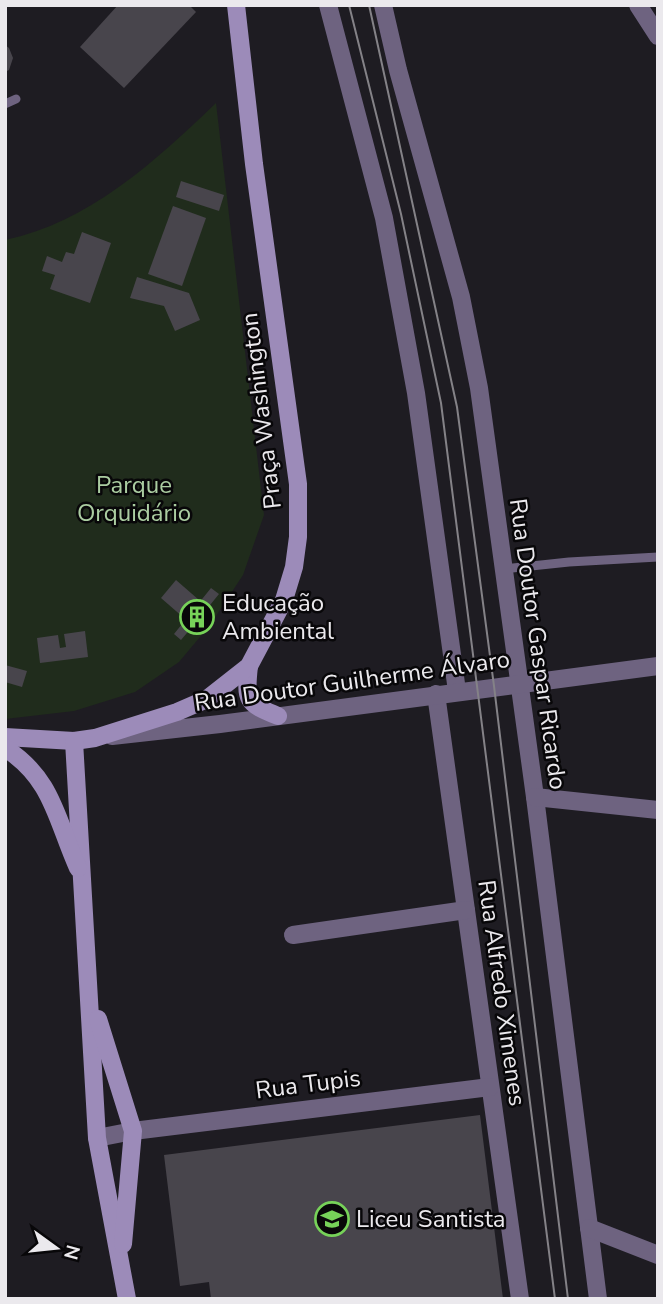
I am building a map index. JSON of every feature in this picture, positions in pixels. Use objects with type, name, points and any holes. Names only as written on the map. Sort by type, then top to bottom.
[{"type":"street","name":"Praça Washington","points":[[5,737],[74,741],[95,738],[177,712],[207,699],[249,666],[284,600],[294,567],[298,537],[298,484],[254,164],[236,5]]},
{"type":"street","points":[[328,5],[384,218],[416,393],[457,691]]},
{"type":"street","name":"Rua Doutor Gaspar Ricardo","points":[[383,5],[398,70],[461,297],[479,388],[535,797],[598,1299]]},
{"type":"street","points":[[638,5],[658,36]]},
{"type":"street","points":[[249,666],[249,698],[255,707],[278,716]]},
{"type":"street","name":"Rua Doutor Guilherme Álvaro","points":[[95,738],[658,666]]},
{"type":"street","name":"Rua Alfredo Ximenes","points":[[436,694],[520,1299]]},
{"type":"street","points":[[74,741],[97,1138],[127,1299]]},
{"type":"street","points":[[5,748],[33,769],[47,788],[83,881]]},
{"type":"street","points":[[535,797],[658,810]]},
{"type":"street","points":[[293,935],[466,910]]},
{"type":"street","points":[[90,996],[133,1131],[121,1268]]},
{"type":"street","name":"Rua Tupis","points":[[97,1138],[133,1131],[490,1087]]},
{"type":"street","points":[[589,1228],[658,1255]]},
{"type":"lane","points":[[5,104],[16,99]]},
{"type":"lane","points":[[503,569],[658,557]]},
{"type":"green space","name":"Parque Orquidário","points":[[216,103],[264,515],[243,575],[210,625],[179,662],[135,692],[74,711],[5,719],[5,240],[35,232],[93,204],[145,167]]},
{"type":"building","points":[[118,5],[189,5],[196,12],[124,88],[80,47]]},
{"type":"building","points":[[5,45],[13,58],[9,70],[5,72]]},
{"type":"building","points":[[181,181],[224,195],[219,211],[176,197]]},
{"type":"building","points":[[173,206],[206,218],[182,286],[148,274]]},
{"type":"building","points":[[82,232],[111,243],[90,303],[50,289],[55,275],[42,271],[47,256],[62,262],[66,252],[74,254]]},
{"type":"building","points":[[137,277],[189,293],[200,320],[175,331],[164,306],[130,298]]},
{"type":"building","points":[[176,580],[199,600],[184,618],[161,598]]},
{"type":"building","name":"Educação Ambiental","points":[[211,588],[219,594],[206,610],[210,614],[201,624],[197,621],[181,640],[174,634]]},
{"type":"building","points":[[85,631],[88,657],[40,663],[37,638],[58,635],[60,648],[66,647],[64,634]]},
{"type":"building","points":[[5,665],[27,671],[22,687],[5,682]]},
{"type":"building","name":"Liceu Santista","points":[[480,1115],[503,1299],[211,1299],[209,1282],[180,1286],[164,1155]]},
{"type":"tram line","points":[[349,5],[401,214],[441,403],[555,1299]]},
{"type":"tram line","points":[[369,5],[457,407],[494,686],[568,1299]]},
{"type":"place","name":"Educação Ambiental","points":[[197,617]]},
{"type":"place","name":"Liceu Santista","points":[[332,1219]]}]
